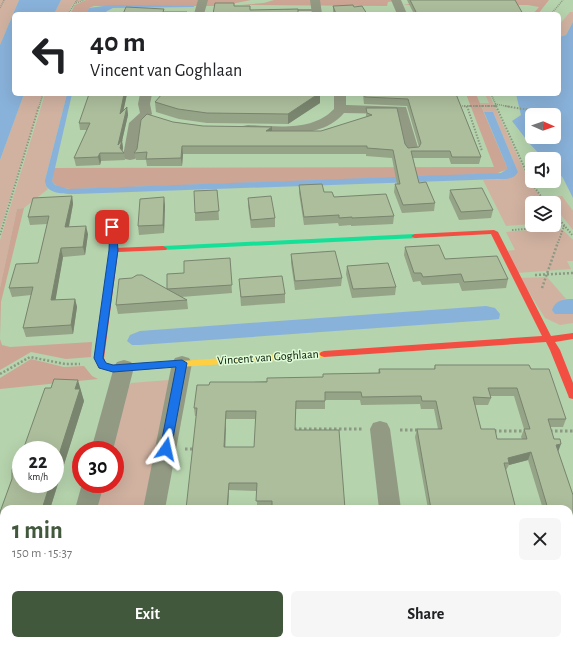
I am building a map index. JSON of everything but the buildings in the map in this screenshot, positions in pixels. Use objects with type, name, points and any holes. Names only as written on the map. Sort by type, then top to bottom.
[{"type":"street","points":[[200,12],[203,0]]},
{"type":"street","points":[[396,0],[400,12]]},
{"type":"street","points":[[130,156],[136,123],[151,116],[144,104],[146,96]]},
{"type":"street","points":[[236,129],[296,129],[314,126],[329,120],[340,109],[340,96]]},
{"type":"street","points":[[340,109],[402,110],[412,151]]},
{"type":"street","points":[[102,366],[98,358],[114,250],[494,232],[540,325],[556,349],[573,395]]},
{"type":"street","name":"Vincent van Goghlaan","points":[[102,366],[113,368],[550,339],[573,336]]},
{"type":"street","points":[[155,505],[182,363]]},
{"type":"street","points":[[104,441],[124,367]]},
{"type":"street","points":[[380,429],[390,505]]},
{"type":"street","points":[[87,505],[90,493]]},
{"type":"lane","points":[[277,10],[316,8]]},
{"type":"lane","points":[[112,227],[114,250]]},
{"type":"path","points":[[0,8],[4,0]]},
{"type":"path","points":[[69,12],[77,0]]},
{"type":"path","points":[[76,3],[84,0]]},
{"type":"path","points":[[554,12],[563,0]]},
{"type":"path","points":[[0,235],[42,96]]},
{"type":"path","points":[[492,96],[532,184],[541,196]]},
{"type":"path","points":[[454,105],[496,105],[525,109]]},
{"type":"path","points":[[467,106],[482,151]]},
{"type":"path","points":[[561,222],[573,236]]},
{"type":"path","points":[[494,232],[564,226]]},
{"type":"path","points":[[541,292],[564,226]]},
{"type":"path","points":[[515,276],[573,272]]},
{"type":"path","points":[[0,374],[30,357],[65,364],[102,366]]},
{"type":"path","points":[[182,449],[202,449]]},
{"type":"shaded area","points":[[0,0],[19,0],[14,12],[12,12],[12,17],[0,45]]},
{"type":"shaded area","points":[[61,0],[82,0],[73,4],[68,12],[55,12]]},
{"type":"shaded area","points":[[86,0],[251,0],[221,6],[94,6],[89,8],[87,12],[71,12],[75,5]]},
{"type":"shaded area","points":[[274,0],[401,0],[388,2],[387,6],[241,5],[264,3]]},
{"type":"shaded area","points":[[436,0],[549,0],[540,12],[535,12],[539,7],[528,5],[403,5]]},
{"type":"shaded area","points":[[570,12],[573,12],[573,22],[566,35],[561,36],[561,23]]},
{"type":"shaded area","points":[[23,96],[42,96],[0,230],[0,160]]},
{"type":"shaded area","points":[[44,96],[66,96],[45,180],[45,184],[48,189],[24,208],[17,209],[0,288],[0,240]]},
{"type":"shaded area","points":[[467,96],[477,96],[508,169],[495,174],[76,189],[66,189],[57,186],[52,181],[54,168],[494,167]]},
{"type":"shaded area","points":[[486,96],[490,96],[525,172],[525,188],[534,188],[540,196],[525,196],[525,225],[506,226],[483,180],[506,178],[518,172],[493,112],[484,112],[480,103],[489,103]]},
{"type":"shaded area","points":[[561,196],[573,211],[573,230],[561,215]]},
{"type":"shaded area","points":[[24,208],[1,302],[0,337],[0,288],[17,209]]},
{"type":"shaded area","points":[[525,230],[525,232],[563,231],[573,240],[573,261],[567,261],[571,269],[517,273],[505,251],[515,250],[506,232]]},
{"type":"shaded area","points":[[547,277],[566,299],[561,300],[569,314],[573,314],[573,323],[560,325],[545,318],[520,278]]},
{"type":"shaded area","points":[[0,339],[2,345],[10,347],[92,342],[91,357],[66,359],[31,352],[0,370]]},
{"type":"shaded area","points":[[31,359],[64,367],[84,366],[92,376],[98,379],[0,389],[0,378]]},
{"type":"shaded area","points":[[169,380],[171,382],[146,505],[98,505],[101,493],[124,493],[124,441],[114,441],[127,389],[131,383]]},
{"type":"water","points":[[19,0],[61,0],[55,12],[14,12]]},
{"type":"water","points":[[111,5],[194,6],[113,8],[106,12],[87,12],[89,8]]},
{"type":"water","points":[[12,17],[12,96],[23,96],[0,160],[0,45]]},
{"type":"water","points":[[573,22],[573,198],[561,176],[561,152],[537,152],[530,144],[561,144],[561,108],[525,108],[525,138],[512,121],[521,115],[516,96],[561,96],[561,36],[566,35]]},
{"type":"water","points":[[66,96],[72,96],[52,181],[55,185],[68,189],[501,173],[507,169],[507,167],[484,112],[493,112],[518,172],[512,177],[505,179],[75,194],[51,191],[46,185],[45,180]]},
{"type":"water","points":[[573,299],[573,314],[555,314],[552,310],[558,302]]},
{"type":"water","points":[[486,306],[495,308],[500,314],[499,319],[139,345],[132,345],[127,341],[130,335],[140,331]]},
{"type":"traffic: fast","points":[[163,248],[415,236]]},
{"type":"traffic: slow","points":[[151,366],[324,354]]},
{"type":"traffic: jam","points":[[415,236],[494,232],[540,325],[555,350],[573,395]]},
{"type":"traffic: jam","points":[[151,366],[113,368],[102,366],[99,358],[114,250],[163,248]]},
{"type":"traffic: jam","points":[[324,354],[550,339],[573,336]]},
{"type":"route","points":[[112,227],[114,250],[98,358],[102,366],[113,368],[182,363],[166,449]]}]
